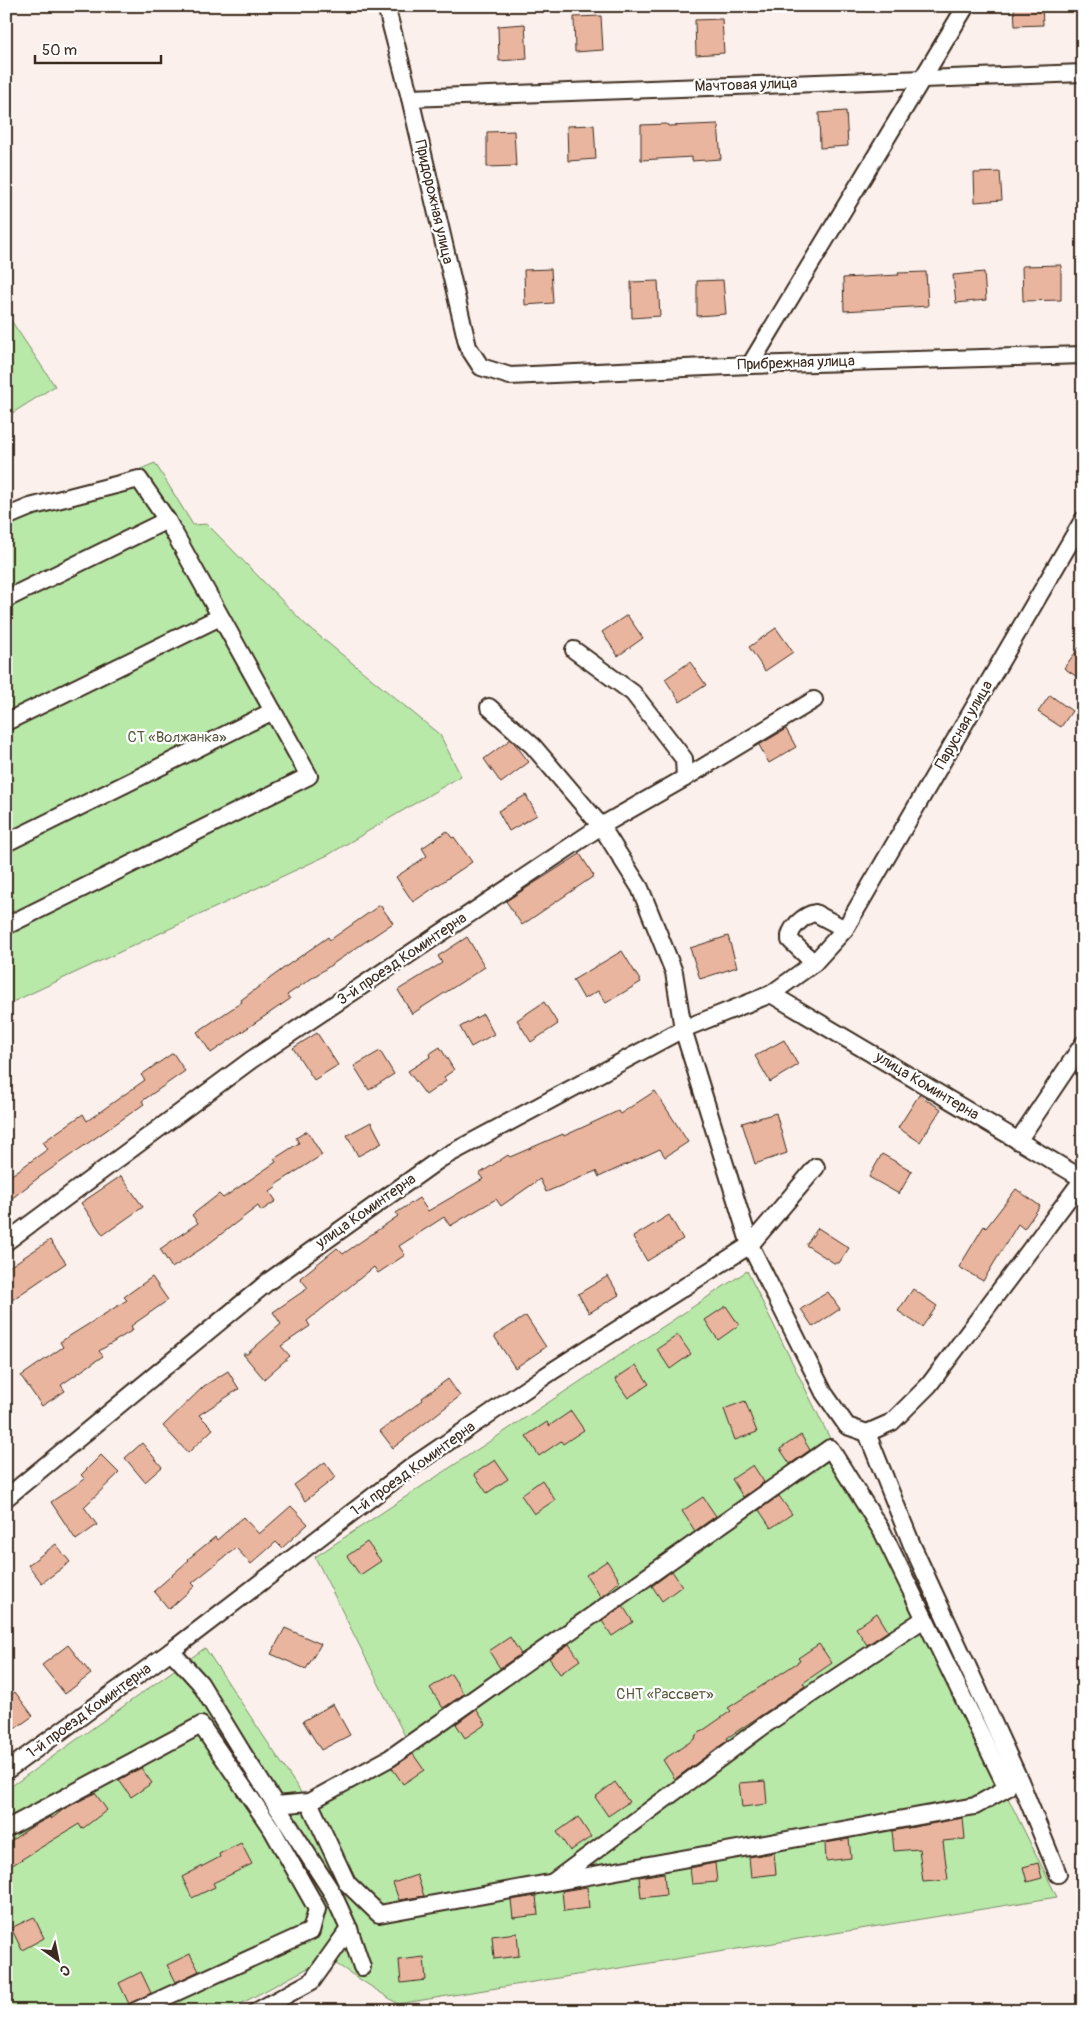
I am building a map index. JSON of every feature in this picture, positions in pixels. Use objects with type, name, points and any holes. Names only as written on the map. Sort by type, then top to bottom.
[{"type":"street","name":"Придорожная улица","points":[[386,6],[410,98],[468,347],[481,366],[510,376]]},
{"type":"street","points":[[750,365],[966,6]]},
{"type":"street","name":"Мачтовая улица","points":[[410,98],[1083,73]]},
{"type":"street","name":"Прибрежная улица","points":[[510,376],[750,365],[1083,355]]},
{"type":"street","points":[[6,517],[30,507],[139,480],[167,520],[309,776],[6,926]]},
{"type":"street","points":[[6,600],[167,520]]},
{"type":"street","name":"Парусная улица","points":[[845,929],[1083,520]]},
{"type":"street","points":[[6,722],[220,617]]},
{"type":"street","points":[[574,650],[632,692],[684,759],[685,778]]},
{"type":"street","name":"3-й проезд Коминтерна","points":[[6,1242],[251,1060],[602,826],[814,700]]},
{"type":"street","points":[[489,707],[533,746],[602,826],[640,888],[674,972],[683,1029],[750,1245],[824,1393],[848,1426],[867,1433],[912,1545],[1020,1781],[1058,1874]]},
{"type":"street","points":[[6,844],[272,711]]},
{"type":"street","points":[[814,963],[790,940],[791,930],[809,914],[815,912],[845,929]]},
{"type":"street","name":"улица Коминтерна","points":[[6,1498],[269,1280],[440,1158],[683,1029],[771,994],[814,963],[845,929]]},
{"type":"street","name":"улица Коминтерна","points":[[771,994],[1083,1179],[929,1385],[892,1422],[867,1433]]},
{"type":"street","points":[[1018,1141],[1083,1044]]},
{"type":"street","name":"1-й проезд Коминтерна","points":[[6,1771],[171,1651],[414,1465],[554,1370],[750,1245],[816,1167]]},
{"type":"street","points":[[276,1805],[310,1802],[390,1758],[830,1448],[883,1533],[1007,1788],[975,1806],[379,1914],[348,1883],[310,1802]]},
{"type":"street","points":[[551,1884],[766,1724],[924,1619]]},
{"type":"street","points":[[171,1651],[200,1683],[333,1894],[349,1930],[362,1967]]},
{"type":"street","points":[[6,1828],[201,1725],[273,1830],[317,1909],[311,1931],[135,2011]]},
{"type":"street","points":[[256,2011],[312,1981],[349,1930]]},
{"type":"green space","points":[[6,313],[55,386],[6,417]]},
{"type":"green space","name":"СТ «Волжанка»","points":[[155,463],[193,525],[207,524],[306,625],[440,735],[461,776],[328,855],[6,1005],[6,525]]},
{"type":"green space","name":"СНТ «Рассвет»","points":[[747,1271],[1057,1897],[398,2004],[327,1958],[227,2011],[6,2011],[6,1790],[205,1648],[304,1797],[408,1742],[315,1557]]},
{"type":"building","points":[[1014,6],[1042,6],[1043,25],[1015,26]]},
{"type":"building","points":[[601,16],[603,50],[575,52],[574,17]]},
{"type":"building","points":[[722,19],[724,53],[696,55],[695,20]]},
{"type":"building","points":[[525,24],[527,59],[499,61],[498,26]]},
{"type":"building","points":[[846,111],[848,146],[820,148],[819,113]]},
{"type":"building","points":[[667,124],[668,126],[718,124],[721,159],[692,161],[692,157],[641,160],[641,125]]},
{"type":"building","points":[[594,125],[596,159],[568,161],[567,126]]},
{"type":"building","points":[[514,131],[516,166],[487,167],[487,132]]},
{"type":"building","points":[[1000,172],[1002,200],[975,202],[974,173]]},
{"type":"building","points":[[1061,265],[1061,300],[1023,301],[1022,266]]},
{"type":"building","points":[[551,269],[553,303],[525,305],[524,270]]},
{"type":"building","points":[[926,272],[928,306],[844,311],[843,278]]},
{"type":"building","points":[[984,272],[986,300],[956,303],[953,275]]},
{"type":"building","points":[[723,280],[726,314],[697,316],[697,281]]},
{"type":"building","points":[[658,281],[660,316],[632,318],[631,282]]},
{"type":"building","points":[[627,615],[643,638],[618,656],[602,632]]},
{"type":"building","points":[[776,628],[793,652],[765,671],[749,647]]},
{"type":"building","points":[[1083,642],[1083,681],[1064,668]]},
{"type":"building","points":[[690,662],[706,685],[680,702],[665,679]]},
{"type":"building","points":[[1050,695],[1072,711],[1061,727],[1038,712]]},
{"type":"building","points":[[786,729],[796,747],[769,763],[759,745]]},
{"type":"building","points":[[511,739],[529,762],[501,783],[484,759]]},
{"type":"building","points":[[526,795],[537,815],[509,831],[498,811]]},
{"type":"building","points":[[447,831],[452,838],[454,837],[472,862],[413,902],[396,877],[427,856],[422,848]]},
{"type":"building","points":[[580,854],[594,876],[522,925],[506,901]]},
{"type":"building","points":[[380,905],[393,923],[287,995],[290,999],[211,1053],[197,1032],[242,1002],[241,1000],[328,937],[330,940]]},
{"type":"building","points":[[728,936],[737,967],[700,979],[690,948]]},
{"type":"building","points":[[467,937],[485,967],[412,1014],[398,990],[442,963],[438,956]]},
{"type":"building","points":[[622,951],[641,982],[606,1003],[598,991],[584,999],[573,980]]},
{"type":"building","points":[[544,1002],[558,1024],[531,1042],[517,1020]]},
{"type":"building","points":[[483,1014],[494,1034],[471,1047],[460,1027]]},
{"type":"building","points":[[317,1033],[338,1065],[314,1080],[293,1048]]},
{"type":"building","points":[[784,1040],[798,1065],[770,1082],[755,1056]]},
{"type":"building","points":[[440,1047],[454,1070],[444,1077],[446,1081],[426,1095],[408,1071],[430,1057],[429,1054]]},
{"type":"building","points":[[380,1051],[394,1074],[369,1090],[354,1066]]},
{"type":"building","points":[[173,1053],[185,1071],[142,1101],[144,1104],[38,1178],[6,1203],[6,1179],[48,1149],[43,1142],[83,1114],[87,1121],[145,1080],[141,1075]]},
{"type":"building","points":[[655,1091],[688,1142],[665,1157],[660,1149],[599,1177],[596,1171],[546,1192],[540,1179],[501,1206],[496,1199],[450,1226],[444,1217],[399,1246],[405,1255],[378,1273],[374,1267],[307,1321],[310,1326],[281,1346],[290,1356],[264,1379],[243,1354],[247,1354],[281,1324],[273,1312],[308,1288],[300,1278],[337,1248],[343,1254],[398,1216],[396,1213],[419,1198],[428,1211],[483,1179],[479,1174],[508,1155],[510,1157],[563,1134],[564,1136],[618,1111],[620,1114]]},
{"type":"building","points":[[919,1095],[941,1109],[920,1142],[898,1128]]},
{"type":"building","points":[[776,1113],[787,1153],[755,1164],[742,1123]]},
{"type":"building","points":[[371,1122],[382,1143],[358,1156],[347,1135]]},
{"type":"building","points":[[307,1131],[322,1155],[275,1185],[277,1187],[270,1192],[276,1201],[261,1211],[258,1206],[207,1245],[172,1268],[160,1249],[198,1223],[192,1215],[219,1194],[223,1198],[276,1162],[274,1159],[299,1143],[296,1138]]},
{"type":"building","points":[[882,1154],[912,1171],[899,1194],[869,1177]]},
{"type":"building","points":[[121,1176],[143,1207],[103,1235],[81,1203]]},
{"type":"building","points":[[1016,1189],[1040,1206],[1024,1229],[1018,1224],[983,1281],[959,1267],[984,1226],[986,1228]]},
{"type":"building","points":[[669,1215],[683,1239],[647,1261],[633,1237]]},
{"type":"building","points":[[818,1228],[849,1248],[839,1263],[834,1263],[806,1245]]},
{"type":"building","points":[[50,1240],[66,1263],[6,1304],[6,1269]]},
{"type":"building","points":[[608,1276],[619,1295],[589,1313],[578,1294]]},
{"type":"building","points":[[152,1277],[168,1300],[131,1326],[133,1330],[99,1351],[103,1356],[61,1385],[65,1391],[42,1406],[21,1376],[63,1347],[60,1342],[127,1300],[124,1297]]},
{"type":"building","points":[[913,1289],[937,1306],[922,1327],[898,1311]]},
{"type":"building","points":[[828,1292],[840,1309],[813,1327],[801,1309]]},
{"type":"building","points":[[726,1306],[739,1325],[718,1340],[705,1320]]},
{"type":"building","points":[[526,1316],[546,1347],[515,1368],[494,1336]]},
{"type":"building","points":[[678,1335],[691,1354],[670,1369],[657,1349]]},
{"type":"building","points":[[636,1365],[649,1384],[628,1398],[615,1379]]},
{"type":"building","points":[[228,1371],[239,1389],[199,1415],[213,1429],[188,1453],[163,1426],[204,1386]]},
{"type":"building","points":[[448,1379],[460,1396],[393,1448],[380,1431]]},
{"type":"building","points":[[745,1401],[757,1432],[735,1440],[724,1409]]},
{"type":"building","points":[[571,1411],[584,1430],[563,1444],[561,1441],[539,1456],[526,1436],[547,1422],[549,1426]]},
{"type":"building","points":[[801,1435],[810,1450],[790,1464],[780,1449]]},
{"type":"building","points":[[142,1443],[162,1467],[145,1482],[125,1458]]},
{"type":"building","points":[[101,1455],[119,1473],[84,1507],[97,1525],[76,1540],[51,1502],[85,1479],[81,1475]]},
{"type":"building","points":[[495,1460],[508,1479],[487,1493],[474,1474]]},
{"type":"building","points":[[325,1462],[336,1477],[305,1501],[294,1485]]},
{"type":"building","points":[[753,1465],[764,1482],[743,1497],[732,1479]]},
{"type":"building","points":[[542,1480],[555,1500],[534,1514],[521,1495]]},
{"type":"building","points":[[779,1496],[792,1514],[771,1528],[759,1510]]},
{"type":"building","points":[[703,1497],[716,1516],[695,1531],[682,1511]]},
{"type":"building","points":[[291,1506],[308,1524],[282,1548],[276,1542],[251,1564],[236,1548],[192,1583],[195,1586],[169,1609],[154,1591],[188,1559],[215,1537],[217,1540],[243,1517],[259,1534]]},
{"type":"building","points":[[367,1542],[381,1561],[360,1575],[347,1556]]},
{"type":"building","points":[[56,1544],[70,1562],[42,1583],[28,1565]]},
{"type":"building","points":[[607,1561],[620,1581],[601,1597],[586,1575]]},
{"type":"building","points":[[672,1571],[682,1586],[662,1601],[652,1586]]},
{"type":"building","points":[[623,1606],[633,1622],[612,1636],[602,1621]]},
{"type":"building","points":[[877,1613],[888,1631],[867,1645],[856,1628]]},
{"type":"building","points":[[285,1628],[321,1644],[306,1669],[271,1654]]},
{"type":"building","points":[[510,1637],[521,1654],[500,1668],[489,1651]]},
{"type":"building","points":[[569,1644],[580,1660],[560,1674],[549,1658]]},
{"type":"building","points":[[819,1644],[832,1663],[803,1683],[805,1686],[727,1738],[728,1740],[675,1779],[663,1760],[731,1711],[728,1708],[800,1661],[798,1658]]},
{"type":"building","points":[[68,1645],[91,1674],[65,1694],[42,1665]]},
{"type":"building","points":[[451,1674],[464,1694],[443,1708],[430,1688]]},
{"type":"building","points":[[15,1692],[33,1716],[6,1735],[6,1699]]},
{"type":"building","points":[[333,1704],[350,1735],[321,1750],[303,1721]]},
{"type":"building","points":[[476,1709],[486,1724],[465,1738],[456,1724]]},
{"type":"building","points":[[413,1754],[424,1770],[403,1784],[392,1768]]},
{"type":"building","points":[[141,1768],[152,1783],[131,1797],[119,1780]]},
{"type":"building","points":[[765,1781],[767,1804],[742,1807],[739,1783]]},
{"type":"building","points":[[615,1782],[629,1802],[608,1816],[595,1797]]},
{"type":"building","points":[[95,1793],[107,1810],[82,1829],[79,1824],[6,1869],[6,1844],[33,1826],[50,1817],[51,1819],[64,1809]]},
{"type":"building","points":[[578,1817],[591,1837],[570,1851],[557,1832]]},
{"type":"building","points":[[963,1818],[965,1839],[943,1841],[948,1880],[923,1882],[919,1849],[894,1851],[892,1831]]},
{"type":"building","points":[[849,1839],[851,1858],[826,1861],[825,1843]]},
{"type":"building","points":[[241,1843],[252,1864],[213,1883],[215,1887],[192,1898],[182,1877],[220,1857],[219,1854]]},
{"type":"building","points":[[774,1853],[776,1874],[751,1877],[749,1857]]},
{"type":"building","points":[[715,1863],[717,1882],[692,1884],[690,1868]]},
{"type":"building","points":[[1038,1863],[1042,1878],[1027,1882],[1023,1867]]},
{"type":"building","points":[[664,1873],[666,1895],[641,1898],[639,1877]]},
{"type":"building","points":[[417,1875],[424,1896],[399,1900],[393,1883]]},
{"type":"building","points":[[587,1887],[589,1908],[564,1911],[562,1891]]},
{"type":"building","points":[[536,1896],[538,1915],[513,1918],[511,1900]]},
{"type":"building","points":[[34,1917],[44,1938],[22,1950],[11,1928]]},
{"type":"building","points":[[517,1933],[519,1956],[494,1959],[492,1936]]},
{"type":"building","points":[[190,1954],[199,1971],[176,1982],[167,1965]]},
{"type":"building","points":[[424,1957],[426,1980],[401,1983],[399,1960]]},
{"type":"building","points":[[141,1972],[151,1993],[129,2004],[119,1983]]}]
